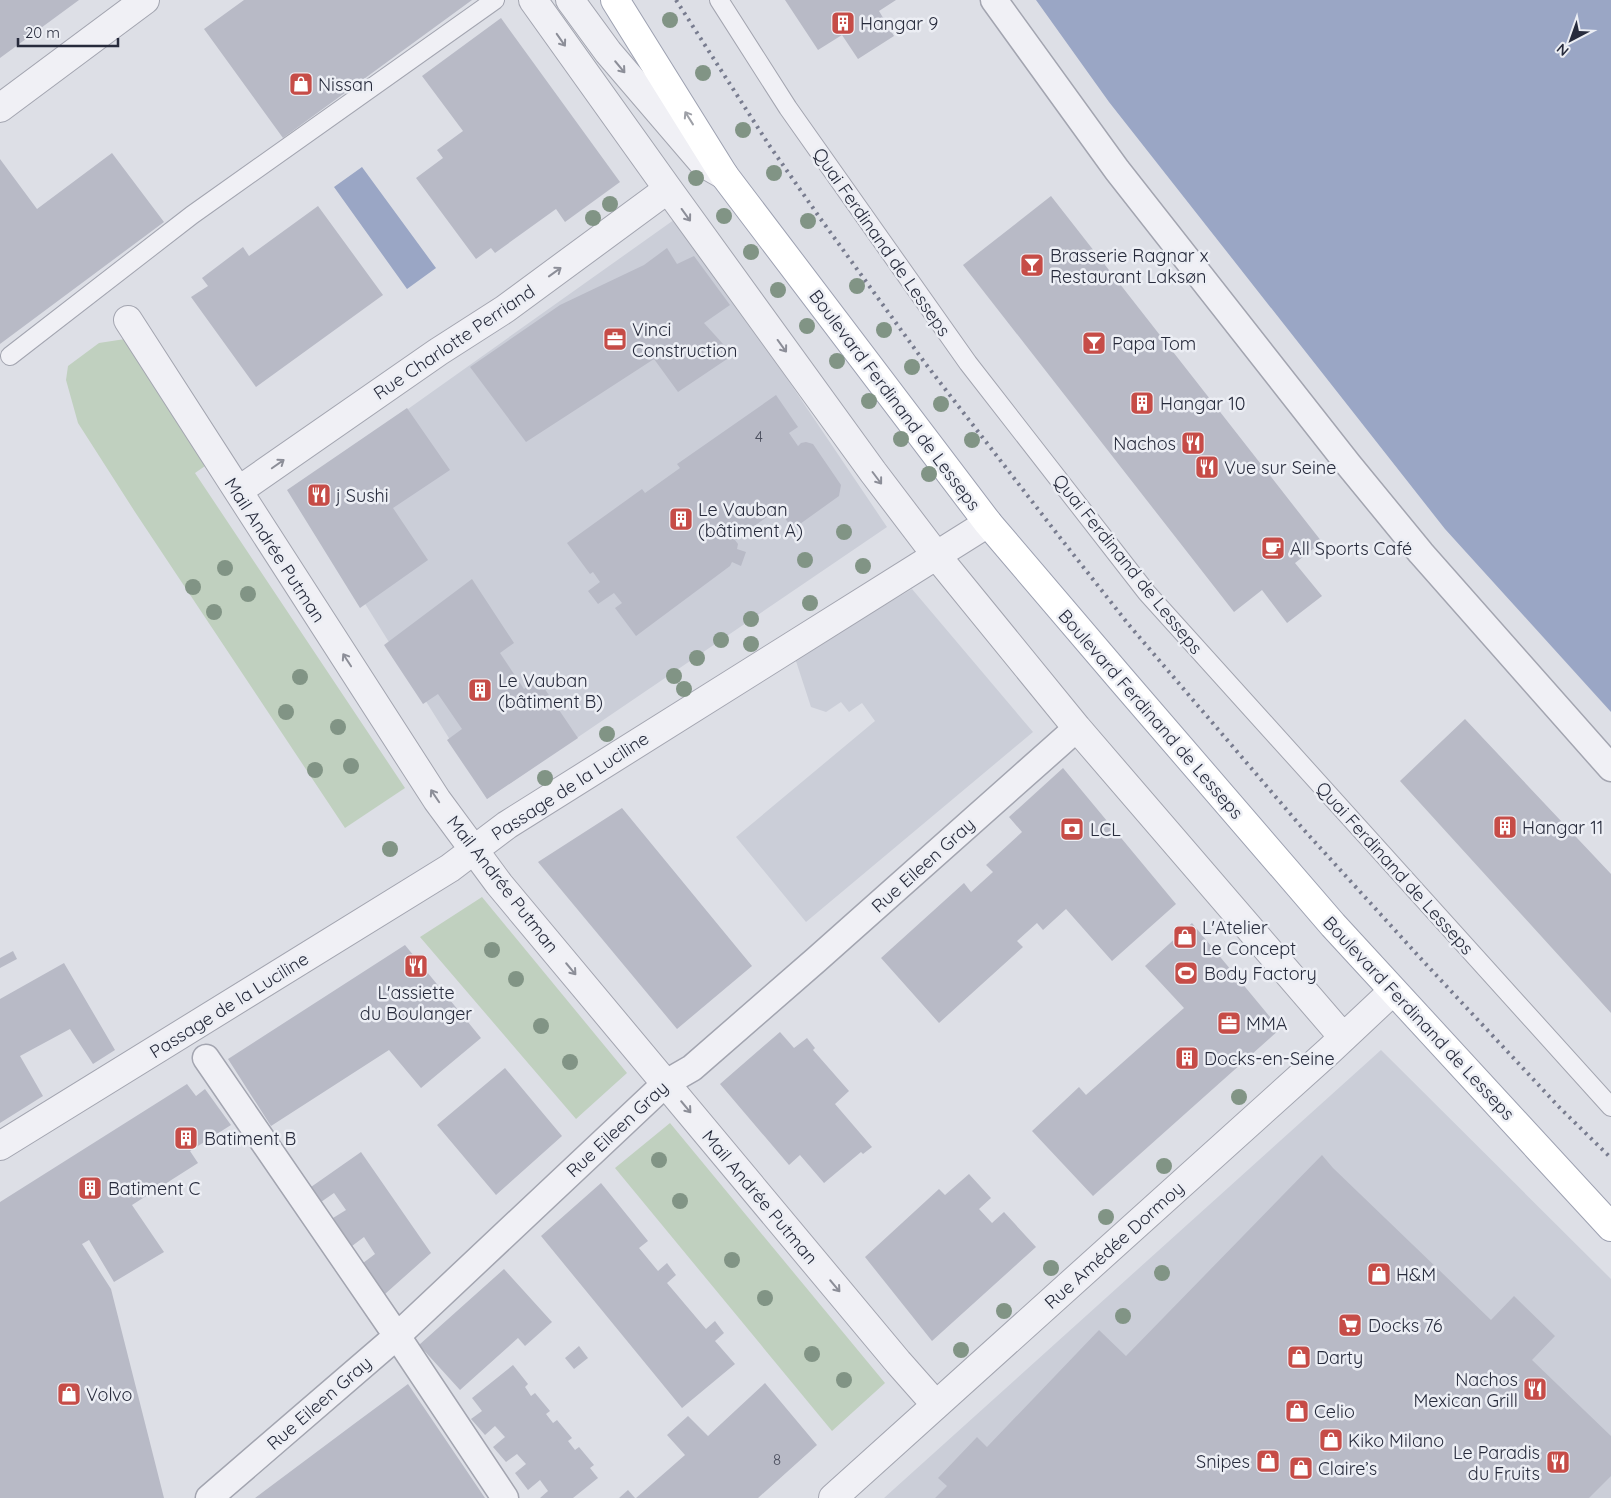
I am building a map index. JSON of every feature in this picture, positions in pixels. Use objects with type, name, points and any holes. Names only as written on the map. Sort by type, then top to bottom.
[{"type":"main road","name":"Boulevard Ferdinand de Lesseps","points":[[615,0],[724,175],[988,522],[1301,888],[1393,991],[1611,1227]]},
{"type":"street","points":[[0,108],[145,0]]},
{"type":"street","points":[[533,0],[867,464],[936,556],[1077,728],[1343,1037]]},
{"type":"street","name":"Boulevard Ferdinand de Lesseps","points":[[570,0],[608,52],[702,163],[724,175]]},
{"type":"street","points":[[994,0],[1117,170],[1348,464],[1421,553],[1611,768]]},
{"type":"street","name":"Rue Charlotte Perriand","points":[[238,491],[438,352],[505,309],[668,189]]},
{"type":"street","name":"Mail Andrée Putman","points":[[128,320],[432,792],[500,884],[936,1405]]},
{"type":"street","name":"Passage de la Luciline","points":[[0,1146],[450,868],[507,825],[988,522]]},
{"type":"street","name":"Rue Eileen Gray","points":[[209,1498],[397,1336],[666,1083],[692,1068],[1077,728]]},
{"type":"street","name":"Rue Amédée Dormoy","points":[[833,1498],[1393,991]]},
{"type":"street","points":[[206,1058],[397,1336],[505,1498]]},
{"type":"lane","points":[[10,356],[192,215],[495,0]]},
{"type":"lane","name":"Quai Ferdinand de Lesseps","points":[[718,0],[793,115],[968,362],[1147,593],[1611,1107]]},
{"type":"shaded area","points":[[678,217],[887,527],[487,799],[294,490]]},
{"type":"shaded area","points":[[912,589],[1033,732],[806,922],[736,837],[875,721],[862,703],[849,712],[841,702],[826,712],[811,707],[795,658]]},
{"type":"shaded area","name":"Docks 76","points":[[1381,1050],[1611,1279],[1611,1498],[884,1498]]},
{"type":"green space","points":[[125,339],[205,466],[195,473],[405,788],[345,828],[78,423],[66,380],[68,366],[99,343]]},
{"type":"green space","points":[[482,897],[627,1073],[576,1119],[420,937]]},
{"type":"green space","points":[[670,1123],[885,1383],[832,1431],[615,1168]]},
{"type":"water","points":[[1036,0],[1611,0],[1611,712],[1445,529],[1109,102]]},
{"type":"water","points":[[362,167],[436,268],[407,289],[334,187]]},
{"type":"building","points":[[0,0],[79,0],[0,58]]},
{"type":"building","name":"Nissan","points":[[244,0],[472,0],[283,138],[204,29]]},
{"type":"building","name":"Hangar 9","points":[[785,0],[896,0],[879,11],[894,36],[858,59],[842,35],[818,50]]},
{"type":"building","points":[[501,18],[620,182],[565,222],[556,209],[495,253],[491,248],[476,259],[416,178],[443,158],[437,150],[463,131],[422,76]]},
{"type":"building","points":[[112,153],[164,222],[0,344],[0,159],[37,209]]},
{"type":"building","name":"Hangar 10","points":[[1051,196],[1322,542],[1295,563],[1322,596],[1287,623],[1262,590],[1234,612],[963,265]]},
{"type":"building","points":[[318,206],[383,295],[256,387],[191,297],[208,286],[202,278],[243,247],[249,256]]},
{"type":"building","name":"Vinci Construction","points":[[667,248],[677,264],[694,256],[730,305],[704,323],[733,355],[678,392],[654,359],[526,442],[470,367],[560,305],[644,265]]},
{"type":"building","name":"Le Vauban (bâtiment A)","points":[[776,395],[798,427],[789,433],[798,446],[806,442],[813,444],[841,485],[839,496],[793,529],[778,509],[735,540],[738,544],[737,549],[746,552],[741,566],[732,562],[730,566],[636,636],[615,608],[622,603],[614,593],[598,604],[588,591],[600,582],[593,572],[590,574],[567,543],[642,489],[645,493],[680,468],[677,464]]},
{"type":"building","points":[[407,408],[450,470],[393,508],[428,560],[360,608],[287,490]]},
{"type":"building","name":"Le Vauban (bâtiment B)","points":[[472,579],[514,643],[500,653],[524,689],[538,679],[578,738],[487,799],[447,740],[462,729],[438,694],[423,704],[384,645]]},
{"type":"building","name":"Hangar 11","points":[[1465,719],[1611,874],[1611,1013],[1400,781]]},
{"type":"building","points":[[1063,768],[1176,904],[1112,961],[1066,909],[1043,930],[1037,923],[1017,941],[1023,947],[939,1023],[881,958],[964,883],[971,892],[993,872],[986,865],[1022,832],[1009,817]]},
{"type":"building","points":[[622,808],[752,966],[677,1029],[538,862]]},
{"type":"building","name":"Docks-en-Seine","points":[[1192,923],[1280,1029],[1093,1196],[1032,1131],[1079,1087],[1086,1095],[1184,1008],[1145,966]]},
{"type":"building","points":[[405,945],[481,1038],[421,1088],[389,1050],[271,1126],[228,1059]]},
{"type":"building","points":[[13,951],[17,959],[0,968],[0,958]]},
{"type":"building","points":[[64,963],[115,1050],[93,1064],[70,1029],[20,1056],[43,1096],[0,1123],[0,999]]},
{"type":"building","points":[[780,1032],[794,1048],[807,1038],[815,1048],[813,1050],[849,1091],[835,1104],[872,1147],[863,1154],[861,1152],[824,1183],[800,1155],[789,1165],[720,1084]]},
{"type":"building","points":[[505,1068],[562,1136],[496,1195],[437,1125]]},
{"type":"building","name":"Volvo","points":[[187,1084],[196,1096],[205,1089],[231,1125],[190,1151],[198,1163],[132,1205],[164,1252],[114,1282],[89,1240],[82,1244],[111,1289],[164,1498],[0,1498],[0,1202]]},
{"type":"building","points":[[361,1152],[431,1253],[385,1294],[363,1263],[375,1254],[364,1237],[352,1246],[333,1218],[346,1210],[334,1193],[321,1202],[311,1187]]},
{"type":"building","name":"Docks 76","points":[[1322,1155],[1333,1168],[1491,1320],[1514,1296],[1555,1336],[1532,1360],[1611,1436],[1611,1476],[1589,1498],[935,1498],[947,1486],[938,1478],[977,1437],[987,1447],[1099,1330],[1126,1356]]},
{"type":"building","points":[[969,1174],[991,1198],[979,1209],[992,1223],[1004,1212],[1036,1247],[932,1341],[865,1257],[939,1189],[945,1195]]},
{"type":"building","points":[[601,1183],[648,1241],[639,1248],[658,1271],[667,1263],[676,1275],[667,1283],[706,1329],[715,1321],[724,1333],[715,1341],[735,1364],[682,1408],[541,1236]]},
{"type":"building","points":[[504,1269],[552,1322],[525,1346],[518,1338],[460,1390],[419,1345]]},
{"type":"building","points":[[579,1346],[588,1358],[574,1369],[565,1358]]},
{"type":"building","points":[[513,1365],[528,1384],[525,1387],[531,1396],[535,1393],[550,1411],[546,1414],[553,1423],[557,1420],[572,1438],[568,1441],[575,1450],[579,1447],[594,1465],[590,1468],[598,1478],[573,1498],[540,1498],[548,1491],[540,1480],[528,1490],[515,1473],[526,1464],[517,1454],[506,1462],[493,1447],[505,1437],[495,1426],[485,1435],[471,1419],[482,1411],[472,1398]]},
{"type":"building","points":[[765,1383],[817,1445],[758,1498],[636,1498],[685,1455],[667,1435],[688,1416],[708,1436]]},
{"type":"building","points":[[408,1384],[485,1498],[255,1498],[358,1421]]},
{"type":"building","points":[[628,1490],[635,1498],[619,1498]]},
{"type":"railway","points":[[676,0],[769,145],[925,363],[1129,625],[1304,830],[1560,1108],[1611,1158]]},
{"type":"place","name":"Hangar 9","points":[[843,23]]},
{"type":"place","name":"Nissan","points":[[301,84]]},
{"type":"place","name":"Brasserie Ragnar x Restaurant Laksøn","points":[[1032,265]]},
{"type":"place","name":"Vinci Construction","points":[[615,339]]},
{"type":"place","name":"Papa Tom","points":[[1094,343]]},
{"type":"place","name":"Hangar 10","points":[[1142,403]]},
{"type":"place","name":"Nachos","points":[[1193,443]]},
{"type":"place","name":"Vue sur Seine","points":[[1207,467]]},
{"type":"place","name":"j Sushi","points":[[319,495]]},
{"type":"place","name":"Le Vauban (bâtiment A)","points":[[681,519]]},
{"type":"place","name":"All Sports Café","points":[[1273,548]]},
{"type":"place","name":"Le Vauban (bâtiment B)","points":[[480,690]]},
{"type":"place","name":"Hangar 11","points":[[1505,827]]},
{"type":"place","name":"LCL","points":[[1072,829]]},
{"type":"place","name":"L'Atelier Le Concept","points":[[1185,937]]},
{"type":"place","name":"L'assiette du Boulanger","points":[[416,966]]},
{"type":"place","name":"Body Factory","points":[[1186,973]]},
{"type":"place","name":"MMA","points":[[1229,1023]]},
{"type":"place","name":"Docks-en-Seine","points":[[1187,1058]]},
{"type":"place","name":"Batiment B","points":[[186,1138]]},
{"type":"place","name":"Batiment C","points":[[90,1188]]},
{"type":"place","name":"H&M","points":[[1379,1274]]},
{"type":"place","name":"Docks 76","points":[[1350,1325]]},
{"type":"place","name":"Darty","points":[[1299,1357]]},
{"type":"place","name":"Nachos Mexican Grill","points":[[1535,1389]]},
{"type":"place","name":"Volvo","points":[[69,1394]]},
{"type":"place","name":"Celio","points":[[1297,1411]]},
{"type":"place","name":"Kiko Milano","points":[[1331,1440]]},
{"type":"place","name":"Snipes","points":[[1268,1461]]},
{"type":"place","name":"Le Paradis du Fruits","points":[[1558,1462]]},
{"type":"place","name":"Claire’s","points":[[1301,1468]]}]
